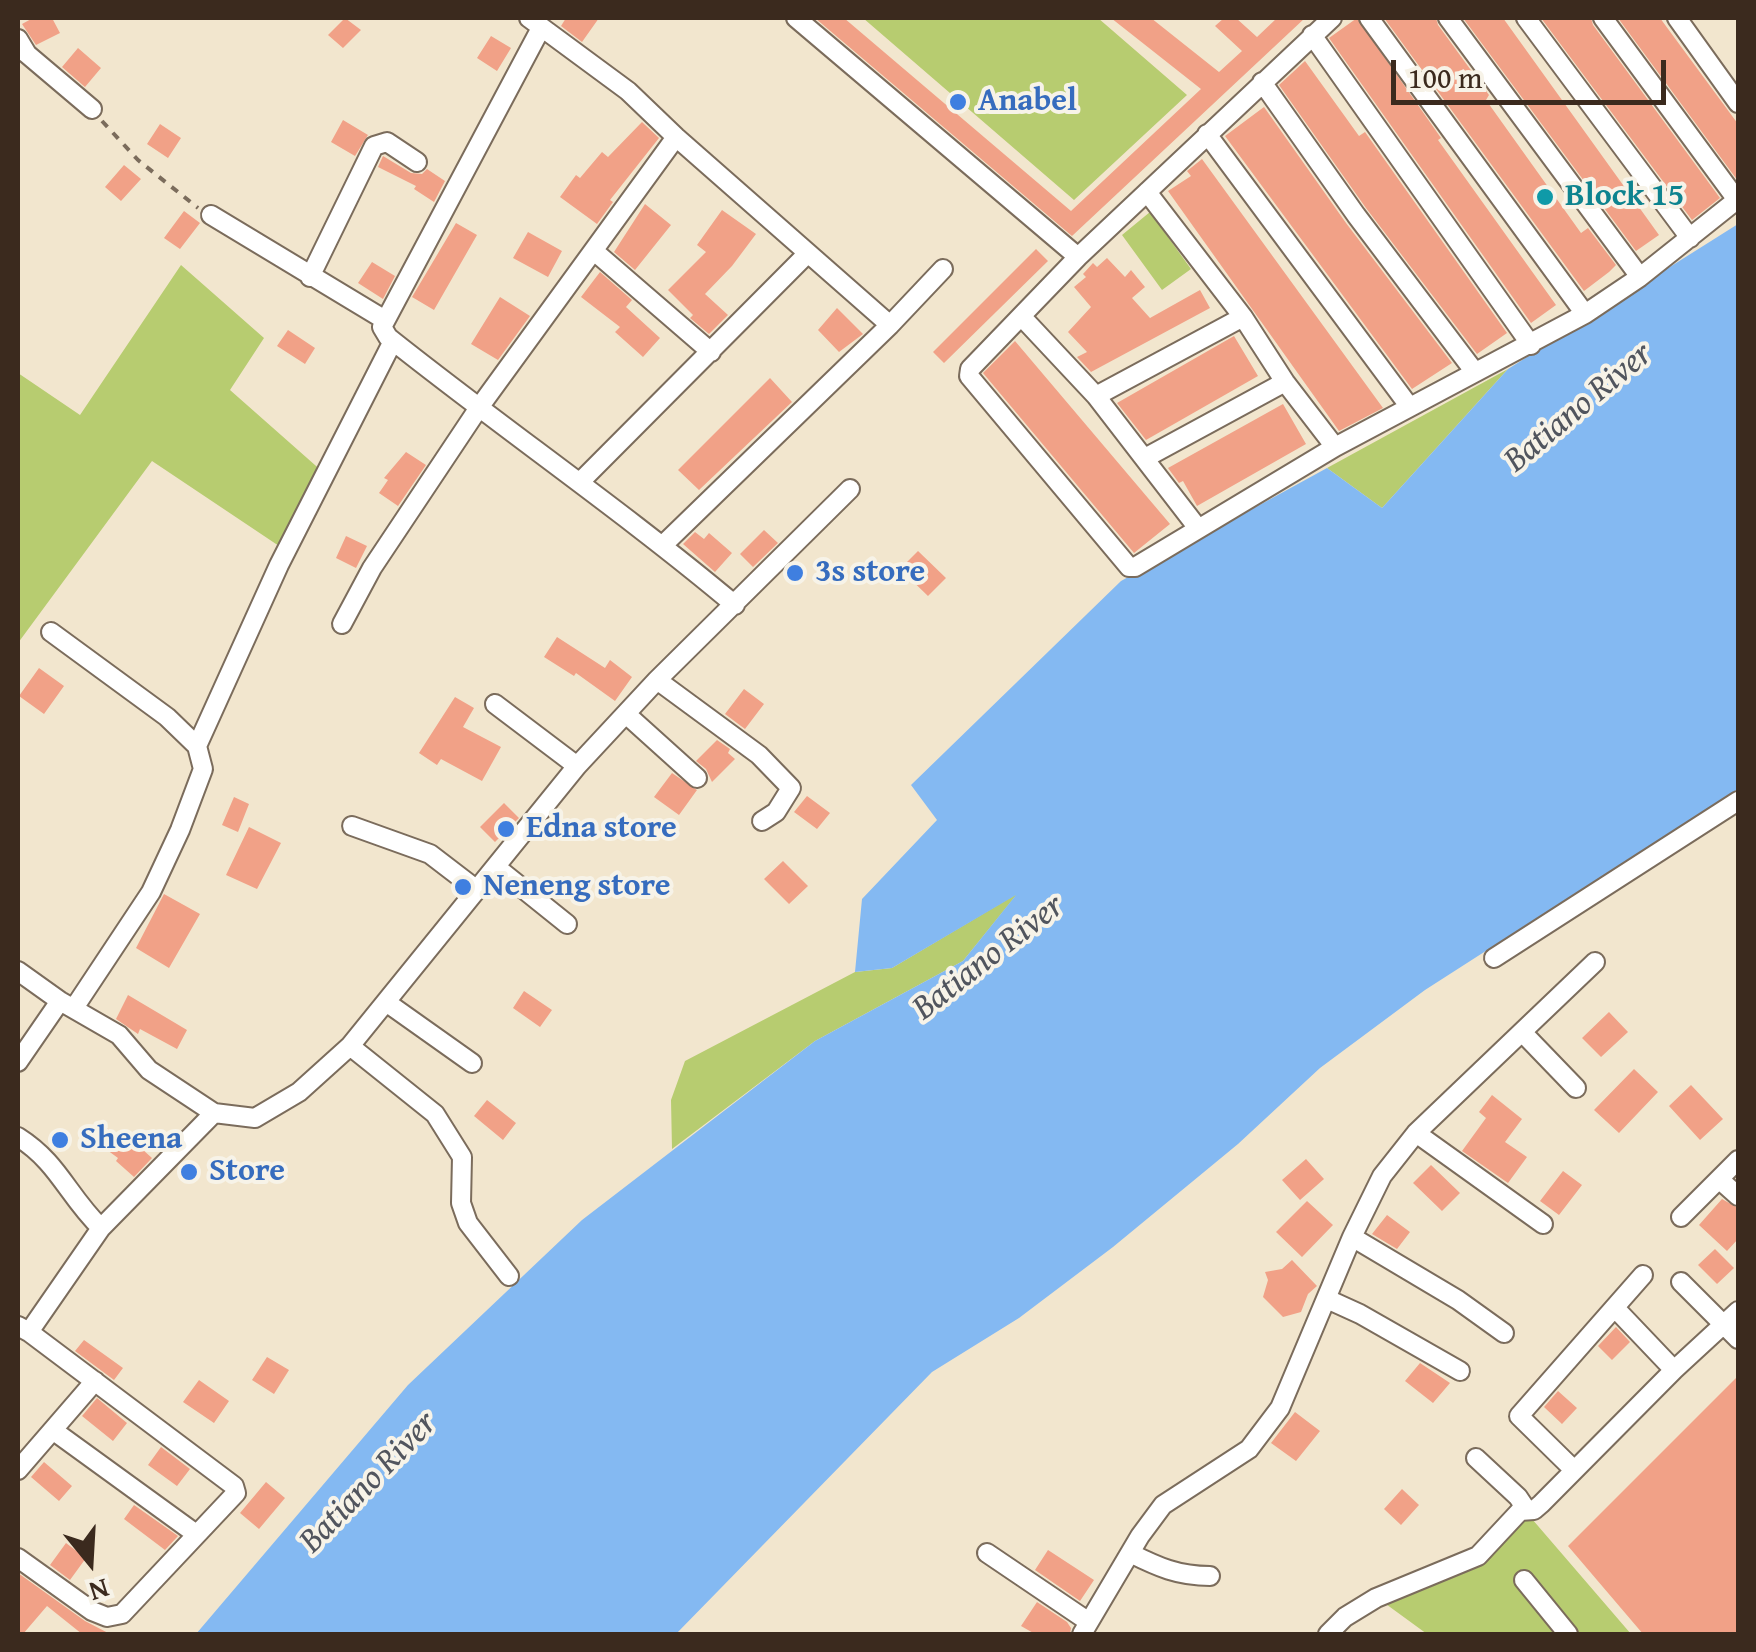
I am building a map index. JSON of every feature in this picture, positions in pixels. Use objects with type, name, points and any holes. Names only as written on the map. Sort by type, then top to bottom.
[{"type":"street","points":[[796,18],[1078,257]]},
{"type":"street","points":[[1332,18],[1078,257],[974,362],[969,376],[1124,562],[1135,567],[1335,447],[1585,314],[1640,277],[1738,200],[1603,18]]},
{"type":"street","points":[[1369,18],[1585,314]]},
{"type":"street","points":[[1448,18],[1640,277]]},
{"type":"street","points":[[1526,18],[1690,238]]},
{"type":"street","points":[[1677,18],[1738,103]]},
{"type":"street","points":[[735,605],[580,481],[478,409],[393,341],[382,327],[536,21],[628,90],[890,325]]},
{"type":"street","points":[[1312,36],[1531,345]]},
{"type":"street","points":[[18,39],[28,54],[92,109]]},
{"type":"street","points":[[1262,82],[1474,371]]},
{"type":"street","points":[[1207,134],[1409,406]]},
{"type":"street","points":[[342,624],[372,568],[478,409],[676,137]]},
{"type":"street","points":[[310,277],[374,146],[387,142],[417,162]]},
{"type":"street","points":[[1147,192],[1243,317],[1284,382],[1335,447]]},
{"type":"street","points":[[212,215],[386,320]]},
{"type":"street","points":[[594,251],[711,352]]},
{"type":"street","points":[[580,481],[808,253]]},
{"type":"street","points":[[663,545],[943,269]]},
{"type":"street","points":[[1020,316],[1096,396],[1197,527]]},
{"type":"street","points":[[1096,396],[1243,317]]},
{"type":"street","points":[[197,746],[278,565],[393,341]]},
{"type":"street","points":[[1145,458],[1284,382]]},
{"type":"street","points":[[18,971],[120,1035],[149,1070],[214,1113],[255,1118],[299,1092],[350,1046],[576,766],[850,489]]},
{"type":"street","points":[[18,1062],[67,1005],[150,892],[180,830],[203,769],[197,746],[168,716],[51,632]]},
{"type":"street","points":[[657,680],[759,755],[791,788],[776,812],[762,822]]},
{"type":"street","points":[[495,704],[576,766]]},
{"type":"street","points":[[626,714],[696,778]]},
{"type":"street","points":[[1494,958],[1738,801]]},
{"type":"street","points":[[352,826],[430,854],[477,890]]},
{"type":"street","points":[[496,866],[567,924]]},
{"type":"street","points":[[988,1554],[1086,1628],[1130,1552],[1163,1505],[1249,1450],[1280,1408],[1382,1176],[1416,1133],[1595,962]]},
{"type":"street","points":[[386,1002],[472,1063]]},
{"type":"street","points":[[1522,1032],[1576,1088]]},
{"type":"street","points":[[350,1046],[446,1128],[462,1157],[461,1203],[468,1223],[509,1276]]},
{"type":"street","points":[[18,1558],[92,1611],[115,1617],[234,1496],[234,1486],[23,1329],[102,1228],[214,1113]]},
{"type":"street","points":[[1416,1133],[1543,1224]]},
{"type":"street","points":[[18,1137],[55,1166],[71,1195],[102,1228]]},
{"type":"street","points":[[1681,1217],[1738,1160]]},
{"type":"street","points":[[1720,1180],[1738,1196]]},
{"type":"street","points":[[1352,1238],[1458,1300],[1504,1333]]},
{"type":"street","points":[[1573,1469],[1519,1416],[1643,1275]]},
{"type":"street","points":[[1681,1282],[1731,1318],[1738,1339]]},
{"type":"street","points":[[1326,1299],[1460,1371]]},
{"type":"street","points":[[1616,1308],[1674,1370]]},
{"type":"street","points":[[1328,1634],[1376,1598],[1478,1556],[1520,1511],[1534,1510],[1541,1504],[1731,1318]]},
{"type":"street","points":[[18,1470],[95,1380]]},
{"type":"street","points":[[54,1430],[196,1534]]},
{"type":"street","points":[[1476,1458],[1518,1497],[1526,1510]]},
{"type":"street","points":[[1130,1552],[1163,1570],[1184,1576],[1210,1576]]},
{"type":"street","points":[[1524,1580],[1558,1631]]},
{"type":"path","points":[[92,109],[138,160],[192,205],[212,215]]},
{"type":"green space","points":[[863,18],[1098,18],[1187,95],[1074,200]]},
{"type":"green space","points":[[1150,212],[1191,269],[1162,290],[1122,235]]},
{"type":"green space","points":[[181,265],[264,338],[230,390],[324,473],[282,548],[152,461],[18,643],[18,373],[80,415]]},
{"type":"green space","points":[[1508,369],[1382,508],[1327,468]]},
{"type":"green space","points":[[1018,893],[963,961],[815,1041],[672,1149],[671,1100],[685,1061],[855,972],[892,968]]},
{"type":"green space","points":[[1526,1512],[1631,1634],[1427,1634],[1379,1599],[1478,1561]]},
{"type":"water","name":"Batiano River","points":[[1738,224],[1738,789],[1425,990],[1320,1068],[1238,1144],[1113,1247],[1019,1318],[932,1372],[676,1634],[196,1634],[408,1385],[582,1220],[815,1041],[963,961],[1016,895],[892,968],[855,972],[862,899],[937,820],[911,785],[1121,581],[1327,468],[1382,508],[1508,369]]},
{"type":"building","points":[[33,18],[52,18],[60,33],[36,45],[22,24]]},
{"type":"building","points":[[345,18],[361,30],[343,48],[328,35]]},
{"type":"building","points":[[566,18],[599,18],[582,42],[561,26]]},
{"type":"building","points":[[815,18],[844,18],[1071,211],[1201,89],[1111,18],[1151,18],[1219,72],[1242,51],[1215,26],[1224,18],[1236,18],[1257,37],[1277,18],[1305,18],[1072,236]]},
{"type":"building","points":[[1357,18],[1556,305],[1531,323],[1329,38]]},
{"type":"building","points":[[1384,18],[1436,18],[1489,95],[1486,100],[1581,233],[1588,228],[1616,265],[1609,272],[1584,291]]},
{"type":"building","points":[[1463,18],[1503,18],[1659,235],[1636,251]]},
{"type":"building","points":[[1541,18],[1591,18],[1720,198],[1692,220]]},
{"type":"building","points":[[1618,18],[1660,18],[1738,124],[1738,181]]},
{"type":"building","points":[[491,36],[511,48],[497,71],[477,58]]},
{"type":"building","points":[[78,48],[101,68],[85,87],[62,67]]},
{"type":"building","points":[[1305,61],[1359,136],[1365,132],[1507,333],[1477,354],[1279,85]]},
{"type":"building","points":[[1264,107],[1452,363],[1412,389],[1225,136]]},
{"type":"building","points":[[343,120],[368,135],[355,156],[331,142]]},
{"type":"building","points":[[642,122],[659,138],[610,200],[613,202],[597,224],[560,197],[576,175],[580,178],[602,152],[608,157]]},
{"type":"building","points":[[160,124],[181,138],[168,158],[147,144]]},
{"type":"building","points":[[383,156],[411,173],[422,174],[427,169],[445,181],[434,202],[414,189],[416,186],[378,167]]},
{"type":"building","points":[[1202,159],[1383,408],[1339,431],[1168,191],[1191,176],[1187,171]]},
{"type":"building","points":[[124,165],[141,179],[121,201],[105,187]]},
{"type":"building","points":[[645,204],[671,225],[635,270],[614,252]]},
{"type":"building","points":[[722,210],[756,234],[705,294],[728,315],[709,334],[668,290],[706,252],[697,245]]},
{"type":"building","points":[[184,211],[200,223],[180,249],[164,238]]},
{"type":"building","points":[[456,223],[477,235],[434,310],[412,297]]},
{"type":"building","points":[[528,232],[562,251],[548,277],[513,258]]},
{"type":"building","points":[[1036,249],[1048,261],[944,363],[933,352]]},
{"type":"building","points":[[1107,258],[1125,277],[1131,270],[1145,287],[1132,298],[1150,318],[1200,290],[1210,308],[1091,372],[1077,357],[1087,352],[1068,332],[1091,307],[1074,287],[1086,277],[1083,274],[1093,263],[1097,267]]},
{"type":"building","points":[[372,262],[395,276],[383,299],[358,283]]},
{"type":"building","points":[[600,272],[632,300],[626,307],[660,338],[643,357],[615,332],[620,327],[581,297]]},
{"type":"building","points":[[500,297],[530,316],[498,360],[471,344]]},
{"type":"building","points":[[837,308],[863,334],[839,352],[818,330]]},
{"type":"building","points":[[288,330],[315,348],[305,364],[277,346]]},
{"type":"building","points":[[1234,336],[1258,376],[1146,440],[1117,403]]},
{"type":"building","points":[[1015,341],[1170,524],[1134,553],[983,373]]},
{"type":"building","points":[[770,378],[792,402],[699,490],[678,470]]},
{"type":"building","points":[[1283,404],[1306,444],[1197,506],[1183,481],[1179,483],[1168,468]]},
{"type":"building","points":[[406,452],[426,465],[398,506],[379,493],[388,480],[384,478]]},
{"type":"building","points":[[764,530],[778,543],[753,567],[740,554]]},
{"type":"building","points":[[695,532],[704,539],[709,533],[732,553],[715,572],[683,544]]},
{"type":"building","points":[[346,536],[367,546],[356,568],[336,558]]},
{"type":"building","points":[[918,551],[946,578],[928,596],[900,569]]},
{"type":"building","points":[[557,637],[605,668],[610,660],[632,677],[615,701],[576,673],[574,676],[544,657]]},
{"type":"building","points":[[39,668],[64,686],[44,714],[19,696]]},
{"type":"building","points":[[744,689],[764,704],[745,729],[725,714]]},
{"type":"building","points":[[455,697],[474,708],[463,727],[501,747],[482,781],[441,759],[437,765],[419,753]]},
{"type":"building","points":[[717,740],[730,749],[728,753],[735,759],[712,782],[706,769],[696,761]]},
{"type":"building","points":[[672,773],[697,790],[679,815],[654,797]]},
{"type":"building","points":[[807,796],[830,813],[817,829],[794,812]]},
{"type":"building","points":[[234,797],[249,804],[238,832],[222,825]]},
{"type":"building","points":[[504,803],[519,818],[495,842],[480,827]]},
{"type":"building","points":[[249,827],[281,843],[257,889],[226,875]]},
{"type":"building","points":[[783,861],[808,886],[789,904],[764,879]]},
{"type":"building","points":[[164,894],[200,914],[169,968],[136,948]]},
{"type":"building","points":[[524,991],[552,1010],[540,1027],[513,1008]]},
{"type":"building","points":[[128,995],[187,1030],[177,1049],[140,1029],[138,1034],[116,1019]]},
{"type":"building","points":[[1609,1012],[1628,1032],[1601,1057],[1582,1038]]},
{"type":"building","points":[[1634,1069],[1658,1092],[1619,1133],[1594,1110]]},
{"type":"building","points":[[1691,1085],[1723,1119],[1700,1140],[1669,1106]]},
{"type":"building","points":[[1492,1095],[1522,1119],[1505,1142],[1527,1157],[1508,1183],[1462,1151],[1486,1118],[1479,1112]]},
{"type":"building","points":[[487,1100],[516,1123],[503,1140],[474,1116]]},
{"type":"building","points":[[103,1125],[130,1145],[133,1141],[152,1158],[134,1177],[116,1161],[118,1158],[92,1139]]},
{"type":"building","points":[[1306,1159],[1324,1179],[1300,1200],[1282,1180]]},
{"type":"building","points":[[1431,1165],[1460,1193],[1442,1211],[1413,1183]]},
{"type":"building","points":[[1563,1171],[1582,1185],[1559,1215],[1540,1201]]},
{"type":"building","points":[[1722,1199],[1738,1208],[1738,1239],[1727,1251],[1699,1225]]},
{"type":"building","points":[[1307,1201],[1333,1225],[1302,1257],[1276,1232]]},
{"type":"building","points":[[1387,1215],[1410,1232],[1397,1249],[1372,1234]]},
{"type":"building","points":[[1715,1249],[1734,1268],[1717,1284],[1698,1265]]},
{"type":"building","points":[[1292,1260],[1317,1286],[1308,1294],[1301,1312],[1283,1317],[1263,1297],[1268,1280],[1265,1272],[1282,1269]]},
{"type":"building","points":[[1616,1327],[1630,1342],[1612,1360],[1598,1346]]},
{"type":"building","points":[[84,1340],[123,1368],[114,1380],[75,1351]]},
{"type":"building","points":[[267,1357],[289,1370],[274,1394],[252,1380]]},
{"type":"building","points":[[1420,1363],[1450,1383],[1433,1403],[1405,1381]]},
{"type":"building","points":[[1738,1376],[1738,1634],[1643,1634],[1568,1546]]},
{"type":"building","points":[[199,1380],[229,1401],[214,1423],[183,1402]]},
{"type":"building","points":[[1558,1391],[1577,1408],[1562,1424],[1544,1407]]},
{"type":"building","points":[[97,1398],[127,1423],[113,1441],[82,1416]]},
{"type":"building","points":[[1295,1412],[1320,1431],[1296,1461],[1271,1443]]},
{"type":"building","points":[[161,1447],[190,1469],[177,1486],[148,1465]]},
{"type":"building","points":[[44,1462],[72,1486],[59,1501],[31,1477]]},
{"type":"building","points":[[266,1482],[285,1498],[259,1529],[240,1513]]},
{"type":"building","points":[[1402,1489],[1419,1505],[1401,1525],[1384,1509]]},
{"type":"building","points":[[134,1505],[178,1536],[165,1550],[124,1519]]},
{"type":"building","points":[[66,1543],[86,1558],[70,1580],[50,1565]]},
{"type":"building","points":[[1048,1550],[1094,1580],[1080,1601],[1035,1570]]},
{"type":"building","points":[[18,1573],[110,1634],[82,1634],[47,1606],[23,1634],[18,1634]]},
{"type":"building","points":[[1037,1602],[1067,1622],[1070,1634],[1035,1634],[1021,1626]]},
{"type":"place","name":"Anabel","points":[[958,102]]},
{"type":"place","name":"Block 15","points":[[1545,197]]},
{"type":"place","name":"3s store","points":[[795,573]]},
{"type":"place","name":"Edna store","points":[[506,829]]},
{"type":"place","name":"Neneng store","points":[[463,887]]},
{"type":"place","name":"Sheena","points":[[60,1140]]},
{"type":"place","name":"Store","points":[[189,1172]]}]
